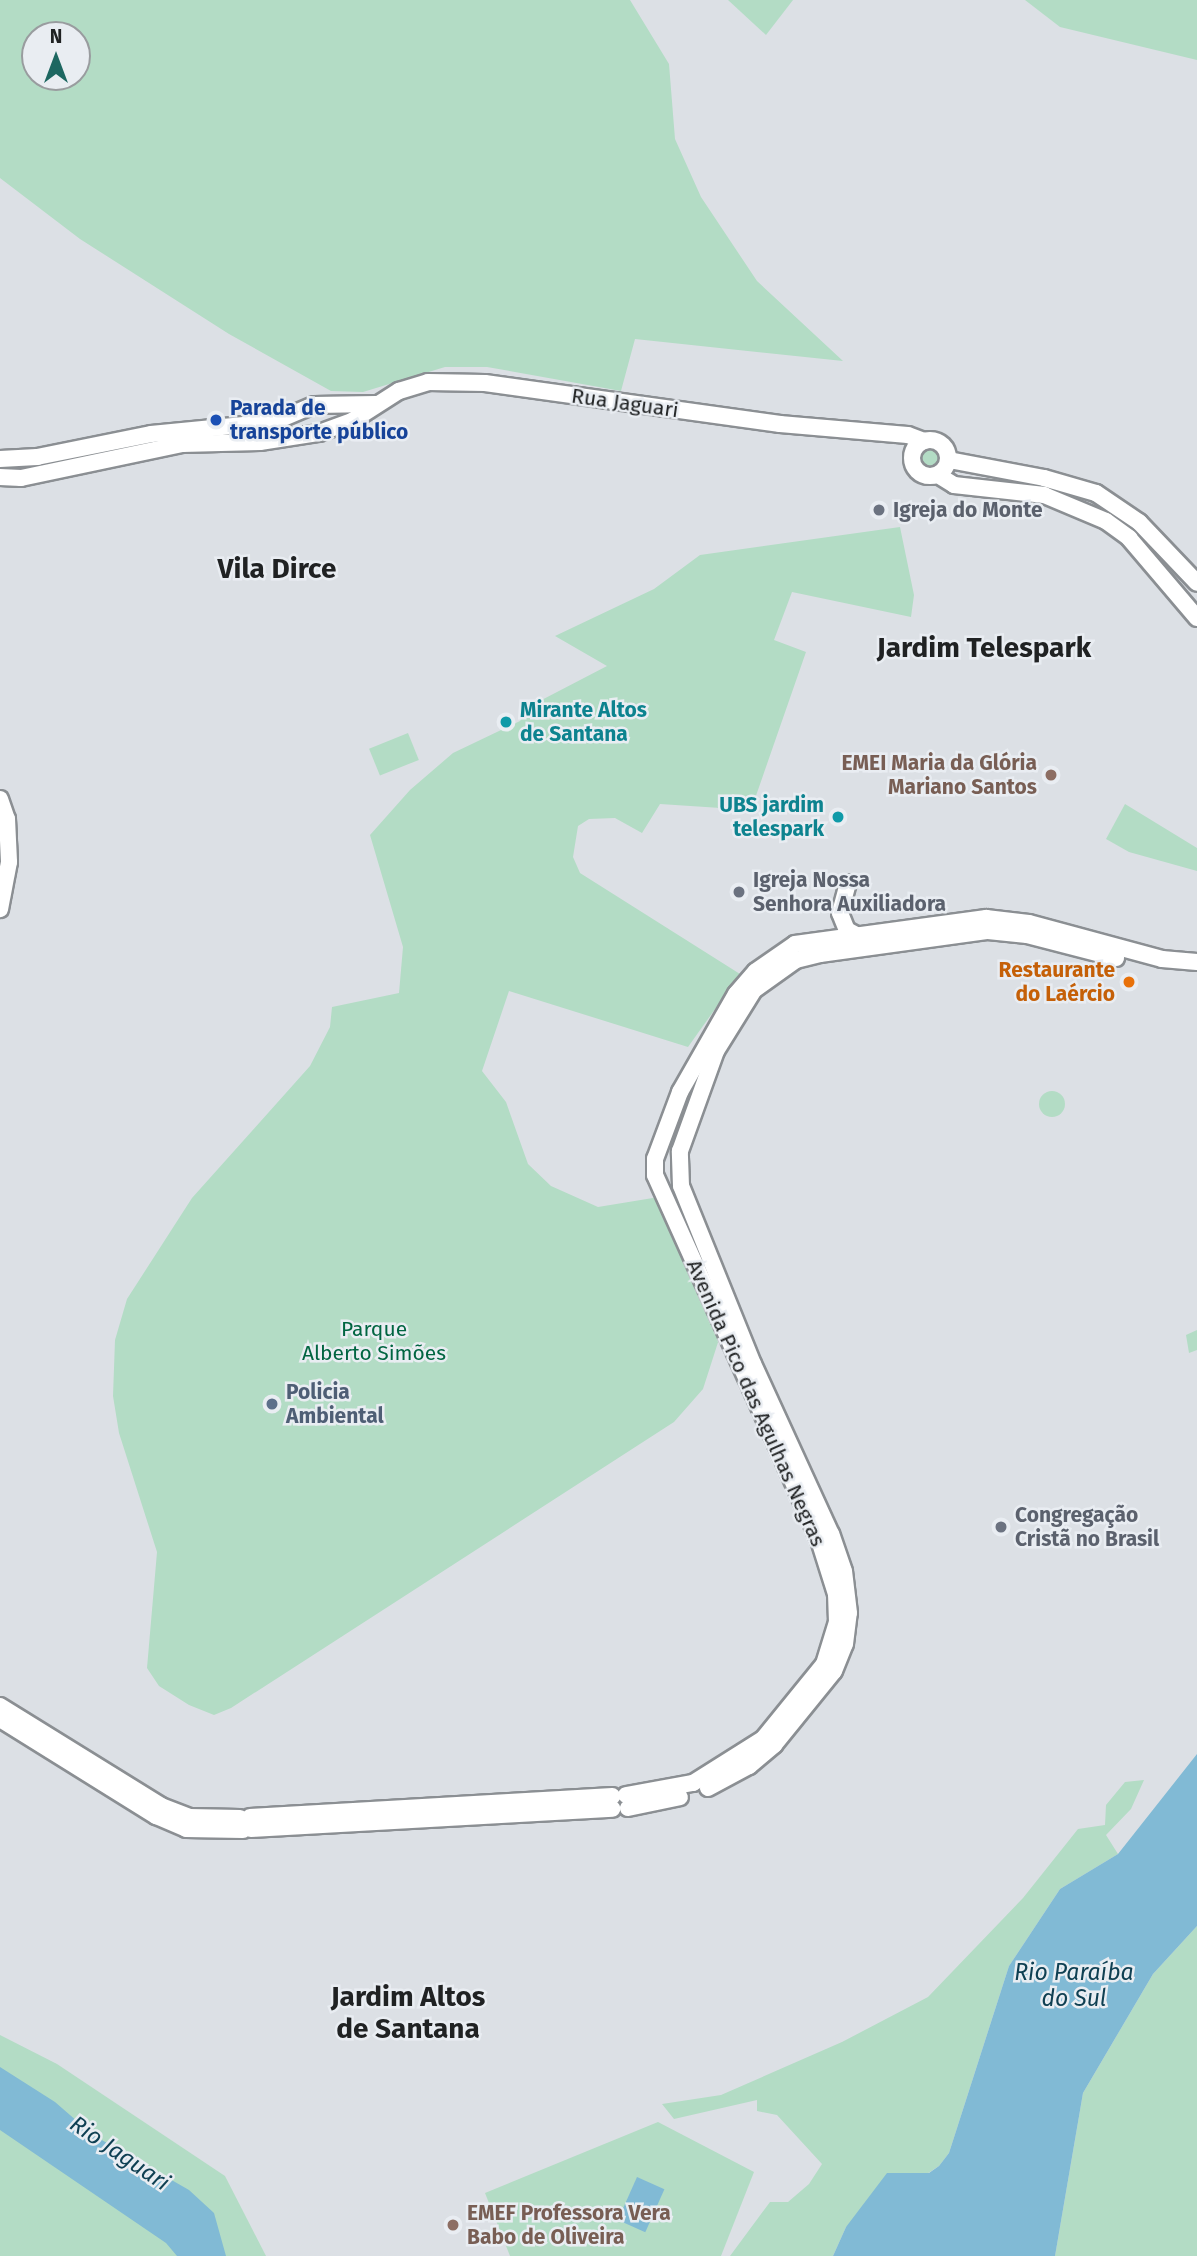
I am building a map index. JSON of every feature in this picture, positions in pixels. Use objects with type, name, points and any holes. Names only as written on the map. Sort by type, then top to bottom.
[{"type":"street","name":"Rua Jaguari","points":[[0,477],[21,478],[182,444],[291,439],[319,433],[352,421],[376,404],[428,382],[485,383],[878,433],[919,447]]},
{"type":"street","name":"Rua Jaguari","points":[[0,459],[37,457],[151,433],[285,418],[314,405],[376,404]]},
{"type":"street","points":[[314,405],[321,415],[319,433]]},
{"type":"street","points":[[285,418],[291,439]]},
{"type":"street","points":[[949,460],[946,448],[932,440],[919,447],[913,464],[926,476],[938,475],[954,485],[1044,495],[1074,505],[1129,538],[1182,604],[1197,618]]},
{"type":"street","points":[[938,475],[949,460]]},
{"type":"street","points":[[949,460],[1044,478],[1096,493],[1139,522],[1197,585],[1188,590],[1182,604]]},
{"type":"street","points":[[1161,576],[1173,573],[1177,564]]},
{"type":"street","points":[[0,799],[7,819],[9,862],[0,909]]},
{"type":"street","points":[[848,883],[840,913],[847,930],[860,937]]},
{"type":"street","points":[[795,952],[860,937],[986,918],[1029,923],[1162,959],[1197,962]]},
{"type":"street","points":[[795,952],[988,931],[1027,935],[1160,969],[1197,973]]},
{"type":"street","name":"Avenida Pico das Agulhas Negras","points":[[620,1802],[693,1783],[763,1739],[824,1664],[837,1622],[836,1594],[819,1540],[655,1175],[659,1148],[680,1092],[736,994],[757,971],[795,952]]},
{"type":"street","name":"Avenida Pico das Agulhas Negras","points":[[0,1719],[156,1816],[186,1829],[620,1802],[696,1793],[758,1759],[834,1671],[845,1644],[849,1613],[845,1572],[831,1534],[748,1352],[681,1186],[680,1151],[716,1051],[744,1003],[795,952]]},
{"type":"street","points":[[659,1148],[680,1151]]},
{"type":"street","points":[[662,1192],[681,1186]]},
{"type":"street","name":"Avenida Pico das Agulhas Negras","points":[[0,1706],[161,1806],[188,1817],[246,1824]]},
{"type":"green space","points":[[0,0],[630,0],[669,64],[675,139],[701,197],[757,281],[843,361],[635,339],[621,391],[487,367],[445,367],[363,392],[331,391],[229,334],[80,239],[0,178]]},
{"type":"green space","points":[[728,0],[793,0],[766,35]]},
{"type":"green space","points":[[1025,0],[1197,0],[1197,60],[1060,27]]},
{"type":"green space","points":[[926,448],[934,448],[939,457],[937,464],[926,466],[921,461],[921,453]]},
{"type":"green space","name":"Parque Alberto Simões","points":[[900,527],[914,595],[911,617],[792,592],[774,640],[806,652],[751,810],[660,804],[642,833],[615,818],[589,819],[578,826],[573,857],[580,873],[740,974],[688,1047],[509,991],[482,1071],[506,1102],[528,1164],[551,1186],[598,1207],[659,1197],[721,1333],[703,1389],[674,1422],[231,1708],[214,1715],[189,1705],[159,1686],[147,1668],[157,1552],[119,1433],[113,1396],[115,1340],[127,1299],[192,1198],[310,1066],[330,1027],[332,1007],[399,993],[403,947],[370,835],[410,790],[453,753],[520,721],[532,705],[607,666],[555,636],[654,589],[700,555]]},
{"type":"green space","points":[[408,733],[419,760],[380,776],[369,749]]},
{"type":"green space","points":[[1125,804],[1197,848],[1197,871],[1129,852],[1106,839]]},
{"type":"green space","points":[[1052,1091],[1061,1095],[1065,1104],[1061,1113],[1052,1117],[1043,1113],[1039,1104],[1043,1095]]},
{"type":"green space","points":[[1197,1330],[1197,1350],[1189,1353],[1186,1335]]},
{"type":"green space","points":[[1144,1780],[1131,1809],[1106,1835],[1118,1854],[1060,1889],[1009,1966],[949,2153],[939,2166],[846,2227],[833,2256],[730,2256],[770,2202],[788,2202],[809,2184],[822,2164],[777,2115],[757,2111],[757,2100],[674,2119],[662,2104],[721,2095],[842,2042],[928,1997],[1023,1898],[1078,1829],[1105,1825],[1106,1805],[1125,1782]]},
{"type":"green space","points":[[1197,1926],[1197,2256],[1055,2256],[1083,2093],[1153,1974]]},
{"type":"green space","points":[[0,2035],[57,2064],[225,2176],[266,2256],[0,2256]]},
{"type":"green space","points":[[658,2122],[754,2172],[721,2256],[510,2256],[485,2193]]},
{"type":"water","name":"Rio Paraíba do Sul","points":[[1197,1754],[1197,1926],[1153,1974],[1083,2093],[1055,2256],[833,2256],[846,2227],[887,2173],[929,2173],[939,2166],[949,2153],[1009,1966],[1060,1889],[1118,1854]]},
{"type":"water","name":"Rio Jaguari","points":[[0,2067],[55,2102],[93,2135],[189,2190],[214,2213],[226,2256],[177,2256],[166,2243],[0,2130]]},
{"type":"water","points":[[637,2177],[664,2189],[645,2232],[618,2220]]},
{"type":"place","name":"Parada de transporte público","points":[[216,420]]},
{"type":"place","name":"Igreja do Monte","points":[[879,510]]},
{"type":"place","name":"Mirante Altos de Santana","points":[[506,722]]},
{"type":"place","name":"EMEI Maria da Glória Mariano Santos","points":[[1051,775]]},
{"type":"place","name":"UBS jardim telespark","points":[[838,817]]},
{"type":"place","name":"Igreja Nossa Senhora Auxiliadora","points":[[739,892]]},
{"type":"place","name":"Restaurante do Laércio","points":[[1129,982]]},
{"type":"place","name":"Policia Ambiental","points":[[272,1404]]},
{"type":"place","name":"Congregação Cristã no Brasil","points":[[1001,1527]]},
{"type":"place","name":"EMEF Professora Vera Babo de Oliveira","points":[[453,2225]]},
{"type":"district","name":"Vila Dirce","points":[[277,569]]},
{"type":"district","name":"Jardim Telespark","points":[[984,648]]},
{"type":"district","name":"Jardim Altos de Santana","points":[[408,2013]]}]
